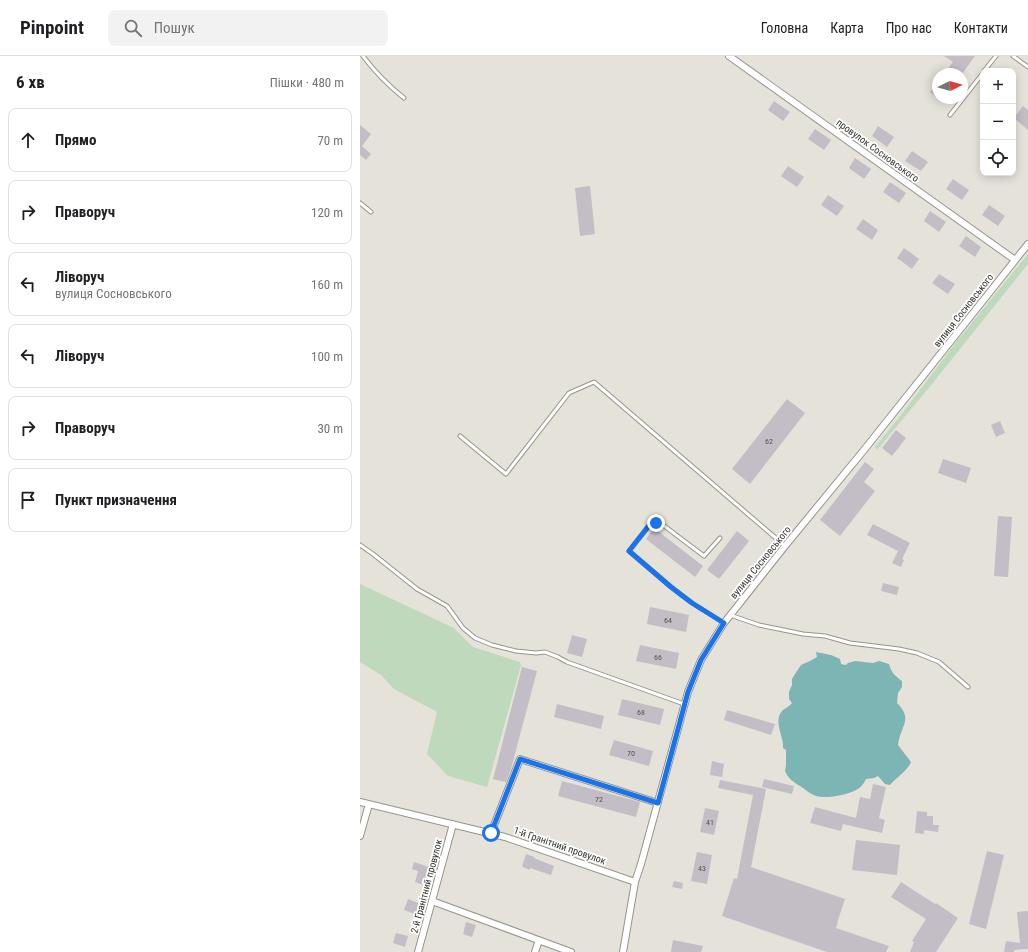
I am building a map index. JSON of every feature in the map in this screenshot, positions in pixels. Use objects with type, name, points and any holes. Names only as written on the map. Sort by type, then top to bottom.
[{"type":"street","name":"провулок Сосновського","points":[[730,56],[1015,260]]},
{"type":"street","name":"вулиця Сосновського","points":[[623,952],[636,882],[684,704],[701,660],[730,615],[1028,244]]},
{"type":"street","points":[[491,833],[520,759],[658,803]]},
{"type":"street","name":"1-й Гранітний провулок","points":[[360,802],[491,833],[636,882]]},
{"type":"street","points":[[360,836],[369,804]]},
{"type":"street","name":"2-й Гранітний провулок","points":[[418,952],[453,824]]},
{"type":"street","points":[[432,901],[571,952]]},
{"type":"street","points":[[535,952],[539,940]]},
{"type":"lane","points":[[363,56],[371,68],[404,98]]},
{"type":"lane","points":[[987,68],[996,56]]},
{"type":"lane","points":[[1014,56],[1028,67]]},
{"type":"lane","points":[[950,115],[980,77]]},
{"type":"lane","points":[[360,203],[372,212]]},
{"type":"lane","points":[[460,436],[506,474],[569,393],[594,382],[785,546]]},
{"type":"lane","points":[[720,538],[704,556],[663,525],[656,523],[650,524],[629,551],[692,603],[724,623]]},
{"type":"lane","points":[[360,545],[417,589],[447,606],[463,628],[475,638],[492,645],[516,651],[536,653],[545,652],[567,662],[684,704]]},
{"type":"lane","points":[[730,615],[759,625],[781,630],[825,636],[850,643],[899,649],[916,653],[939,662],[968,687]]},
{"type":"green space","points":[[1028,254],[1028,264],[877,450],[875,447],[957,341]]},
{"type":"green space","points":[[360,584],[454,628],[473,647],[520,662],[521,665],[487,787],[448,776],[427,754],[437,712],[394,689],[381,675],[360,662]]},
{"type":"water","points":[[816,652],[831,655],[840,659],[841,664],[846,665],[855,661],[873,663],[879,661],[889,664],[894,674],[902,681],[902,687],[898,693],[897,703],[905,714],[905,723],[898,745],[911,762],[905,771],[890,785],[885,784],[878,776],[866,779],[861,787],[852,792],[836,796],[820,797],[812,794],[795,783],[786,773],[786,750],[783,748],[779,717],[782,711],[792,703],[789,699],[789,692],[792,685],[792,679],[801,665],[817,657]]},
{"type":"building","points":[[944,56],[975,56],[966,68],[948,68],[953,62]]},
{"type":"building","points":[[774,101],[790,112],[783,121],[768,110]]},
{"type":"building","points":[[1023,106],[1028,110],[1028,130],[1016,120],[1016,115]]},
{"type":"building","points":[[360,125],[371,134],[362,146],[371,154],[366,160],[360,155]]},
{"type":"building","points":[[878,126],[894,137],[887,147],[872,136]]},
{"type":"building","points":[[815,129],[831,140],[824,150],[808,139]]},
{"type":"building","points":[[912,151],[928,162],[921,171],[905,161]]},
{"type":"building","points":[[855,158],[871,169],[864,179],[849,168]]},
{"type":"building","points":[[788,166],[804,177],[797,187],[781,176]]},
{"type":"building","points":[[953,179],[969,190],[962,200],[946,189]]},
{"type":"building","points":[[890,182],[906,193],[899,203],[883,192]]},
{"type":"building","points":[[590,186],[595,234],[580,236],[575,188]]},
{"type":"building","points":[[828,195],[844,206],[837,216],[821,205]]},
{"type":"building","points":[[989,205],[1005,216],[998,226],[982,215]]},
{"type":"building","points":[[930,211],[946,222],[939,232],[924,221]]},
{"type":"building","points":[[863,219],[878,230],[872,240],[856,229]]},
{"type":"building","points":[[966,236],[981,247],[975,257],[959,246]]},
{"type":"building","points":[[904,248],[919,259],[912,269],[897,258]]},
{"type":"building","points":[[939,274],[955,284],[948,294],[932,283]]},
{"type":"building","points":[[787,399],[805,413],[750,484],[732,469]]},
{"type":"building","points":[[1000,421],[1005,433],[996,437],[991,425]]},
{"type":"building","points":[[896,430],[906,438],[892,456],[882,448]]},
{"type":"building","points":[[943,459],[971,468],[966,483],[938,473]]},
{"type":"building","points":[[865,462],[874,469],[864,482],[875,491],[840,536],[820,520]]},
{"type":"building","points":[[998,516],[1012,517],[1008,577],[994,576]]},
{"type":"building","points":[[873,524],[910,543],[902,559],[904,560],[901,567],[892,563],[898,551],[867,535]]},
{"type":"building","points":[[654,528],[703,566],[695,577],[646,539]]},
{"type":"building","points":[[737,531],[749,541],[719,579],[707,570]]},
{"type":"building","points":[[883,583],[899,587],[897,595],[881,591]]},
{"type":"building","points":[[650,607],[689,615],[686,632],[647,624]]},
{"type":"building","points":[[572,635],[587,639],[582,657],[567,653]]},
{"type":"building","points":[[640,645],[679,653],[676,669],[636,661]]},
{"type":"building","points":[[522,667],[537,671],[511,769],[506,782],[493,779]]},
{"type":"building","points":[[622,699],[664,709],[660,725],[618,715]]},
{"type":"building","points":[[557,704],[604,716],[601,729],[554,717]]},
{"type":"building","points":[[727,710],[775,724],[771,735],[724,720]]},
{"type":"building","points":[[614,740],[653,751],[649,766],[609,755]]},
{"type":"building","points":[[712,761],[724,764],[722,777],[710,775]]},
{"type":"building","points":[[764,779],[794,786],[792,794],[762,787]]},
{"type":"building","points":[[720,780],[766,789],[751,867],[845,899],[836,928],[889,946],[886,952],[827,952],[722,916],[734,878],[737,879],[753,795],[718,788]]},
{"type":"building","points":[[562,781],[640,802],[636,817],[558,796]]},
{"type":"building","points":[[873,784],[886,787],[879,818],[885,820],[882,833],[843,824],[841,831],[810,823],[815,807],[856,818],[860,797],[870,799]]},
{"type":"building","points":[[705,808],[719,811],[714,835],[700,832]]},
{"type":"building","points":[[917,811],[927,812],[927,816],[933,816],[933,825],[939,825],[938,832],[924,830],[924,834],[915,833]]},
{"type":"building","points":[[856,840],[900,845],[897,875],[852,870]]},
{"type":"building","points":[[987,851],[1004,855],[986,929],[969,924]]},
{"type":"building","points":[[697,852],[712,855],[707,884],[691,881]]},
{"type":"building","points":[[526,854],[554,866],[551,875],[522,867]]},
{"type":"building","points":[[414,862],[429,867],[423,885],[415,882],[418,871],[412,869]]},
{"type":"building","points":[[674,881],[683,883],[682,889],[672,887]]},
{"type":"building","points":[[901,882],[958,918],[936,952],[910,952],[914,942],[912,941],[926,919],[891,897]]},
{"type":"building","points":[[408,899],[421,904],[417,915],[404,910]]},
{"type":"building","points":[[1028,911],[1028,949],[1014,950],[1014,952],[1004,952],[1006,941],[1020,943],[1017,912]]},
{"type":"building","points":[[466,922],[476,925],[472,937],[463,934]]},
{"type":"building","points":[[396,933],[408,936],[405,947],[393,943]]},
{"type":"building","points":[[673,940],[703,946],[701,952],[671,952]]},
{"type":"route","points":[[491,833],[520,759],[658,803],[694,675],[701,660],[724,623],[692,603],[629,551],[650,524],[656,523]]}]
